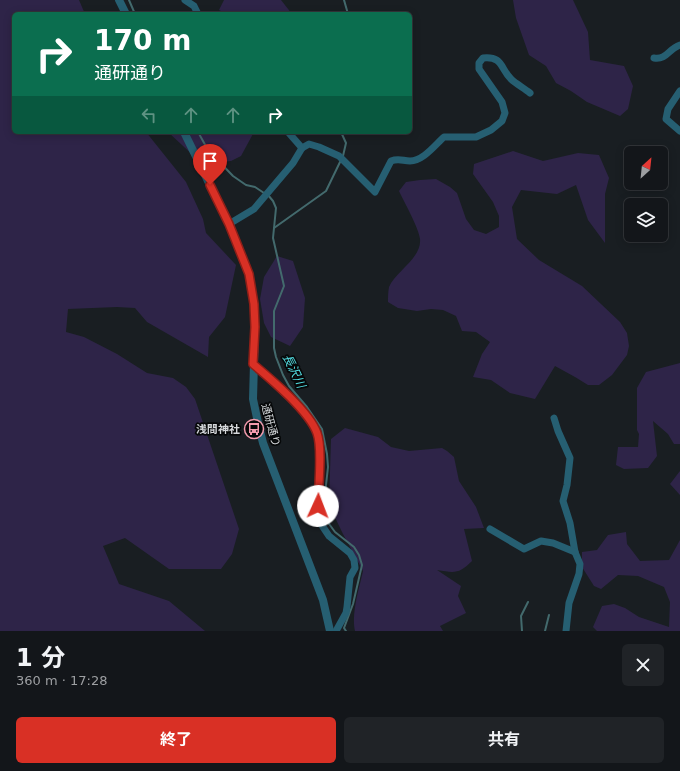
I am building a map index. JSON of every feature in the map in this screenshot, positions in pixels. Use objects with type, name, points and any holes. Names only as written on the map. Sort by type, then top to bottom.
[{"type":"street","points":[[119,0],[125,12]]},
{"type":"street","points":[[185,0],[194,6],[197,12]]},
{"type":"street","points":[[654,58],[660,59],[672,48],[680,45]]},
{"type":"street","points":[[229,224],[254,209],[293,163],[302,148],[309,144],[339,156],[375,192],[391,161],[397,158],[409,161],[415,160],[435,146],[444,137],[476,137],[491,130],[502,121],[505,113],[502,102],[479,69],[479,63],[483,58],[498,60],[511,79],[530,93]]},
{"type":"street","points":[[680,91],[668,109],[666,119],[680,131]]},
{"type":"street","name":"通研通り","points":[[185,134],[229,224],[249,274],[254,304],[255,327],[253,399],[261,436],[323,600],[330,631]]},
{"type":"street","points":[[291,134],[302,148]]},
{"type":"street","points":[[253,364],[299,407],[313,424],[317,433],[319,451],[318,506],[321,524],[328,536],[350,553],[354,560],[355,568],[350,577],[346,613],[336,631]]},
{"type":"street","points":[[554,418],[570,458],[567,485],[563,501],[570,523],[575,552],[580,564],[579,574],[569,603],[566,631]]},
{"type":"street","points":[[490,529],[524,549],[541,541],[554,543],[575,552]]},
{"type":"shaded area","points":[[0,0],[79,0],[84,12],[12,12],[12,134],[148,134],[186,182],[203,219],[206,233],[236,265],[225,317],[209,337],[208,357],[147,322],[135,308],[117,307],[68,309],[66,332],[84,337],[117,354],[147,373],[173,378],[186,387],[195,399],[239,529],[232,554],[221,569],[169,569],[125,538],[103,546],[119,584],[169,601],[205,631],[0,631]]},
{"type":"shaded area","points":[[224,0],[281,0],[290,12],[223,12],[219,10]]},
{"type":"shaded area","points":[[513,0],[573,0],[588,32],[590,60],[624,66],[633,86],[628,109],[620,116],[587,102],[556,83],[546,66],[529,55],[516,18]]},
{"type":"shaded area","points":[[170,134],[253,134],[241,156],[231,161],[211,163],[196,158]]},
{"type":"shaded area","points":[[513,151],[543,161],[578,153],[599,155],[609,178],[605,194],[605,243],[588,220],[576,185],[557,194],[521,190],[512,207],[517,239],[539,260],[582,286],[620,322],[627,333],[629,346],[627,355],[612,375],[599,385],[588,385],[555,366],[535,399],[510,393],[491,380],[473,377],[482,354],[490,342],[476,332],[462,331],[456,316],[443,310],[431,309],[417,311],[398,308],[388,302],[389,287],[392,281],[413,259],[419,246],[420,239],[417,228],[399,191],[406,182],[436,179],[450,187],[457,193],[466,219],[474,230],[486,234],[499,227],[499,216],[493,202],[473,174],[474,164]]},
{"type":"shaded area","points":[[277,256],[293,261],[305,298],[303,327],[290,346],[271,337],[264,323],[260,299],[264,277]]},
{"type":"shaded area","points":[[680,363],[680,444],[674,444],[668,434],[653,421],[657,456],[648,468],[624,469],[616,465],[618,447],[638,447],[639,434],[637,430],[637,388],[646,372]]},
{"type":"shaded area","points":[[345,428],[378,437],[391,447],[409,451],[442,448],[454,457],[459,481],[476,507],[484,528],[464,529],[472,561],[468,565],[456,572],[437,570],[461,586],[458,596],[466,613],[440,626],[443,631],[355,631],[355,609],[363,571],[329,505],[331,439]]},
{"type":"shaded area","points":[[680,471],[680,495],[670,484]]},
{"type":"shaded area","points":[[626,532],[627,544],[640,561],[669,560],[680,540],[680,631],[597,631],[593,627],[602,606],[614,604],[625,608],[639,617],[669,627],[670,602],[664,587],[638,576],[618,575],[601,589],[594,586],[582,567],[582,552],[597,550],[608,535]]},
{"type":"waterway","name":"長沢川","points":[[129,0],[134,12]]},
{"type":"waterway","points":[[344,0],[347,12]]},
{"type":"waterway","name":"長沢川","points":[[199,134],[208,150],[233,176],[246,185],[255,187],[264,193]]},
{"type":"waterway","points":[[342,134],[346,143],[343,156]]},
{"type":"waterway","points":[[274,228],[326,191],[341,160]]},
{"type":"waterway","name":"長沢川","points":[[268,195],[276,208],[273,238],[284,286],[274,311],[274,348],[276,357],[289,386],[307,407],[322,429],[328,467],[324,517],[335,532],[354,547],[359,555],[362,565],[353,604],[344,628],[346,631]]},
{"type":"waterway","points":[[522,631],[521,616],[528,602]]},
{"type":"waterway","points":[[545,631],[549,615]]},
{"type":"place","name":"浅間神社","points":[[254,429]]},
{"type":"route","points":[[210,185],[229,224],[249,274],[254,304],[255,327],[253,364],[299,407],[313,424],[317,433],[319,440],[318,506]]}]
